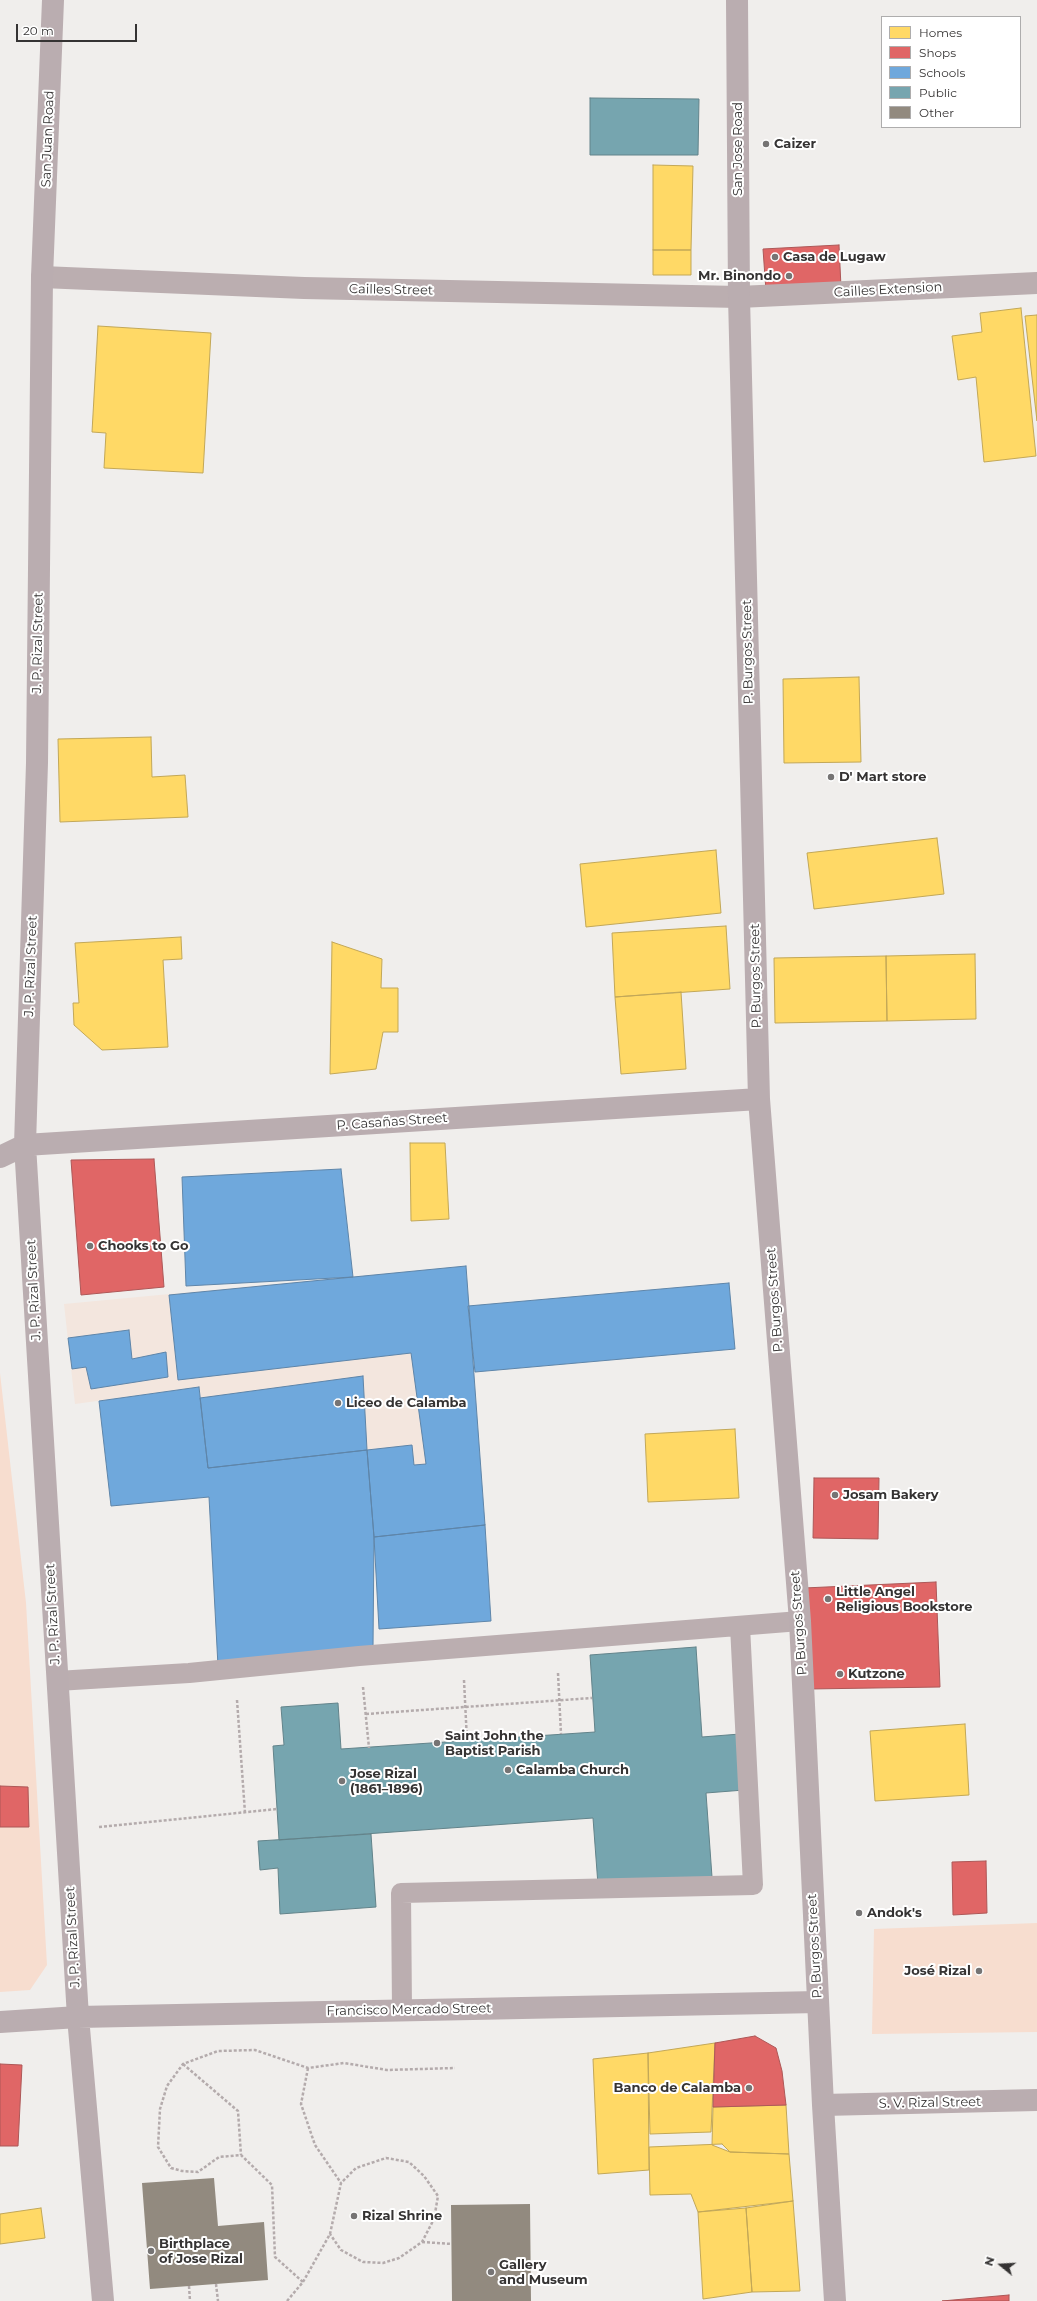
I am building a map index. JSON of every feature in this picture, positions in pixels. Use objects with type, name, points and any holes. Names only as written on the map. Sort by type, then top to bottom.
[{"type":"main road","name":"San Juan Road","points":[[42,277],[53,0]]},
{"type":"main road","name":"San Jose Road","points":[[736,0],[739,297]]},
{"type":"main road","name":"J. P. Rizal Street","points":[[42,277],[37,763],[25,1145],[78,2017],[103,2301]]},
{"type":"main road","name":"P. Burgos Street","points":[[739,297],[759,1099],[800,1621],[823,2105],[835,2301]]},
{"type":"main road","name":"P. Casañas Street","points":[[25,1145],[759,1099]]},
{"type":"main road","points":[[0,1157],[25,1145]]},
{"type":"main road","name":"Francisco Mercado Street","points":[[0,2022],[78,2017],[818,2002]]},
{"type":"main road","name":"S. V. Rizal Street","points":[[823,2105],[1037,2100]]},
{"type":"street","name":"Cailles Street","points":[[42,277],[304,288],[739,297]]},
{"type":"street","name":"Cailles Extension","points":[[739,297],[1037,283]]},
{"type":"lane","points":[[57,1681],[235,1668],[462,1647],[800,1621]]},
{"type":"lane","points":[[402,2010],[401,1893],[753,1885],[740,1626]]},
{"type":"path","points":[[556,1640],[561,1734]]},
{"type":"path","points":[[462,1647],[467,1741]]},
{"type":"path","points":[[359,1656],[369,1748]]},
{"type":"path","points":[[235,1668],[245,1813]]},
{"type":"path","points":[[366,1714],[592,1698]]},
{"type":"path","points":[[66,1832],[112,1825],[277,1810]]},
{"type":"path","points":[[241,2155],[219,2157],[198,2172],[182,2171],[171,2168],[158,2146],[160,2109],[167,2086],[183,2064],[218,2051],[255,2050],[308,2068],[344,2062],[387,2070],[455,2068]]},
{"type":"path","points":[[183,2064],[238,2111],[241,2155],[272,2185],[276,2257],[303,2282]]},
{"type":"path","points":[[308,2068],[301,2104],[315,2145],[341,2183]]},
{"type":"path","points":[[287,2301],[303,2282],[330,2234],[341,2183],[356,2168],[386,2158],[409,2162],[424,2176],[438,2196],[434,2219],[422,2242],[399,2258],[383,2263],[363,2262],[341,2250],[330,2234]]},
{"type":"path","points":[[422,2242],[452,2244]]},
{"type":"path","points":[[216,2284],[218,2301]]},
{"type":"path","points":[[189,2286],[190,2301]]},
{"type":"shaded area","name":"Liceo de Calamba","points":[[466,1266],[485,1525],[374,1537],[367,1450],[208,1468],[199,1387],[75,1404],[64,1304]]},
{"type":"shaded area","points":[[0,1373],[26,1603],[47,1965],[30,1990],[0,1992]]},
{"type":"shaded area","points":[[1037,1923],[1037,2032],[872,2034],[874,1929]]},
{"type":"building: Homes","points":[[653,165],[693,166],[691,250],[653,250]]},
{"type":"building: Homes","points":[[653,250],[691,250],[691,275],[653,275]]},
{"type":"building: Homes","points":[[1021,308],[1036,456],[984,462],[976,377],[958,380],[952,336],[982,332],[980,313]]},
{"type":"building: Homes","points":[[1037,315],[1037,421],[1025,316]]},
{"type":"building: Homes","points":[[98,326],[211,333],[203,473],[104,468],[106,433],[92,432]]},
{"type":"building: Homes","points":[[859,677],[861,762],[784,763],[783,679]]},
{"type":"building: Homes","points":[[151,737],[152,777],[185,775],[188,817],[60,822],[58,739]]},
{"type":"building: Homes","points":[[937,838],[944,894],[814,909],[807,853]]},
{"type":"building: Homes","points":[[716,850],[721,913],[586,927],[580,864]]},
{"type":"building: Homes","points":[[726,926],[730,989],[615,997],[612,933]]},
{"type":"building: Homes","points":[[181,937],[182,959],[163,960],[168,1047],[102,1050],[74,1025],[73,1003],[79,1003],[75,943]]},
{"type":"building: Homes","points":[[332,942],[382,959],[381,988],[398,988],[398,1032],[383,1032],[376,1069],[330,1074]]},
{"type":"building: Homes","points":[[975,954],[976,1019],[887,1021],[886,956]]},
{"type":"building: Homes","points":[[886,956],[887,1021],[775,1023],[774,958]]},
{"type":"building: Homes","points":[[681,992],[686,1069],[621,1074],[615,997]]},
{"type":"building: Homes","points":[[410,1143],[445,1143],[449,1219],[411,1221]]},
{"type":"building: Homes","points":[[735,1429],[739,1498],[648,1502],[645,1434]]},
{"type":"building: Homes","points":[[965,1724],[969,1795],[875,1801],[870,1731]]},
{"type":"building: Homes","points":[[715,2043],[711,2132],[650,2134],[648,2053]]},
{"type":"building: Homes","points":[[648,2053],[649,2170],[598,2174],[593,2059]]},
{"type":"building: Homes","points":[[786,2105],[789,2154],[730,2152],[712,2145],[713,2107]]},
{"type":"building: Homes","points":[[722,2144],[730,2152],[789,2154],[793,2201],[698,2212],[691,2194],[650,2195],[649,2147]]},
{"type":"building: Homes","points":[[793,2201],[800,2291],[752,2292],[746,2208]]},
{"type":"building: Homes","points":[[41,2208],[45,2238],[0,2244],[0,2214]]},
{"type":"building: Homes","points":[[746,2208],[752,2292],[703,2299],[698,2212]]},
{"type":"building: Shops","points":[[839,245],[841,287],[766,291],[763,249]]},
{"type":"building: Shops","points":[[154,1159],[164,1287],[81,1295],[71,1160]]},
{"type":"building: Shops","points":[[814,1478],[879,1478],[878,1539],[813,1538]]},
{"type":"building: Shops","points":[[936,1582],[940,1687],[809,1689],[804,1588]]},
{"type":"building: Shops","points":[[0,1786],[28,1787],[29,1827],[0,1827]]},
{"type":"building: Shops","points":[[986,1861],[987,1913],[953,1915],[952,1862]]},
{"type":"building: Shops","name":"Banco de Calamba","points":[[755,2036],[776,2048],[782,2071],[786,2105],[713,2107],[715,2043]]},
{"type":"building: Shops","points":[[0,2064],[22,2065],[18,2146],[0,2146]]},
{"type":"building: Shops","points":[[1009,2295],[1009,2301],[942,2301]]},
{"type":"building: Schools","points":[[341,1169],[353,1277],[186,1286],[182,1177]]},
{"type":"building: Schools","points":[[466,1266],[485,1525],[374,1537],[367,1450],[412,1445],[414,1465],[426,1464],[411,1353],[178,1380],[169,1295]]},
{"type":"building: Schools","points":[[729,1283],[735,1349],[475,1372],[468,1306]]},
{"type":"building: Schools","points":[[129,1330],[132,1359],[166,1352],[168,1377],[91,1389],[86,1367],[72,1369],[68,1338]]},
{"type":"building: Schools","points":[[363,1376],[367,1450],[208,1468],[200,1398]]},
{"type":"building: Schools","points":[[199,1387],[208,1468],[367,1450],[374,1537],[373,1647],[218,1666],[209,1497],[111,1506],[99,1401]]},
{"type":"building: Schools","points":[[485,1525],[491,1621],[379,1629],[374,1537]]},
{"type":"building: Public","points":[[590,98],[699,99],[698,155],[590,155]]},
{"type":"building: Public","name":"Calamba Church","points":[[696,1647],[702,1737],[740,1734],[744,1790],[706,1793],[712,1877],[598,1885],[593,1818],[279,1840],[273,1746],[284,1745],[281,1707],[338,1703],[341,1749],[595,1732],[590,1655]]},
{"type":"building: Public","points":[[371,1834],[376,1907],[280,1914],[278,1868],[260,1870],[258,1841]]},
{"type":"building: Other","points":[[214,2178],[218,2226],[264,2222],[268,2280],[150,2289],[142,2183]]},
{"type":"building: Other","name":"Gallery and Museum","points":[[530,2204],[531,2301],[452,2301],[451,2205]]},
{"type":"place","name":"Caizer","points":[[766,144]]},
{"type":"place","name":"Casa de Lugaw","points":[[775,257]]},
{"type":"place","name":"Mr. Binondo","points":[[789,276]]},
{"type":"place","name":"D' Mart store","points":[[831,777]]},
{"type":"place","name":"Chooks to Go","points":[[90,1246]]},
{"type":"place","name":"Liceo de Calamba","points":[[338,1403]]},
{"type":"place","name":"Josam Bakery","points":[[835,1495]]},
{"type":"place","name":"Little Angel Religious Bookstore","points":[[828,1599]]},
{"type":"place","name":"Kutzone","points":[[840,1674]]},
{"type":"place","name":"Saint John the Baptist Parish","points":[[437,1743]]},
{"type":"place","name":"Calamba Church","points":[[508,1770]]},
{"type":"place","name":"Jose Rizal (1861–1896)","points":[[342,1781]]},
{"type":"place","name":"Andok's","points":[[859,1913]]},
{"type":"place","name":"José Rizal","points":[[979,1971]]},
{"type":"place","name":"Banco de Calamba","points":[[749,2088]]},
{"type":"place","name":"Rizal Shrine","points":[[354,2216]]},
{"type":"place","name":"Birthplace of Jose Rizal","points":[[151,2251]]},
{"type":"place","name":"Gallery and Museum","points":[[491,2272]]}]
